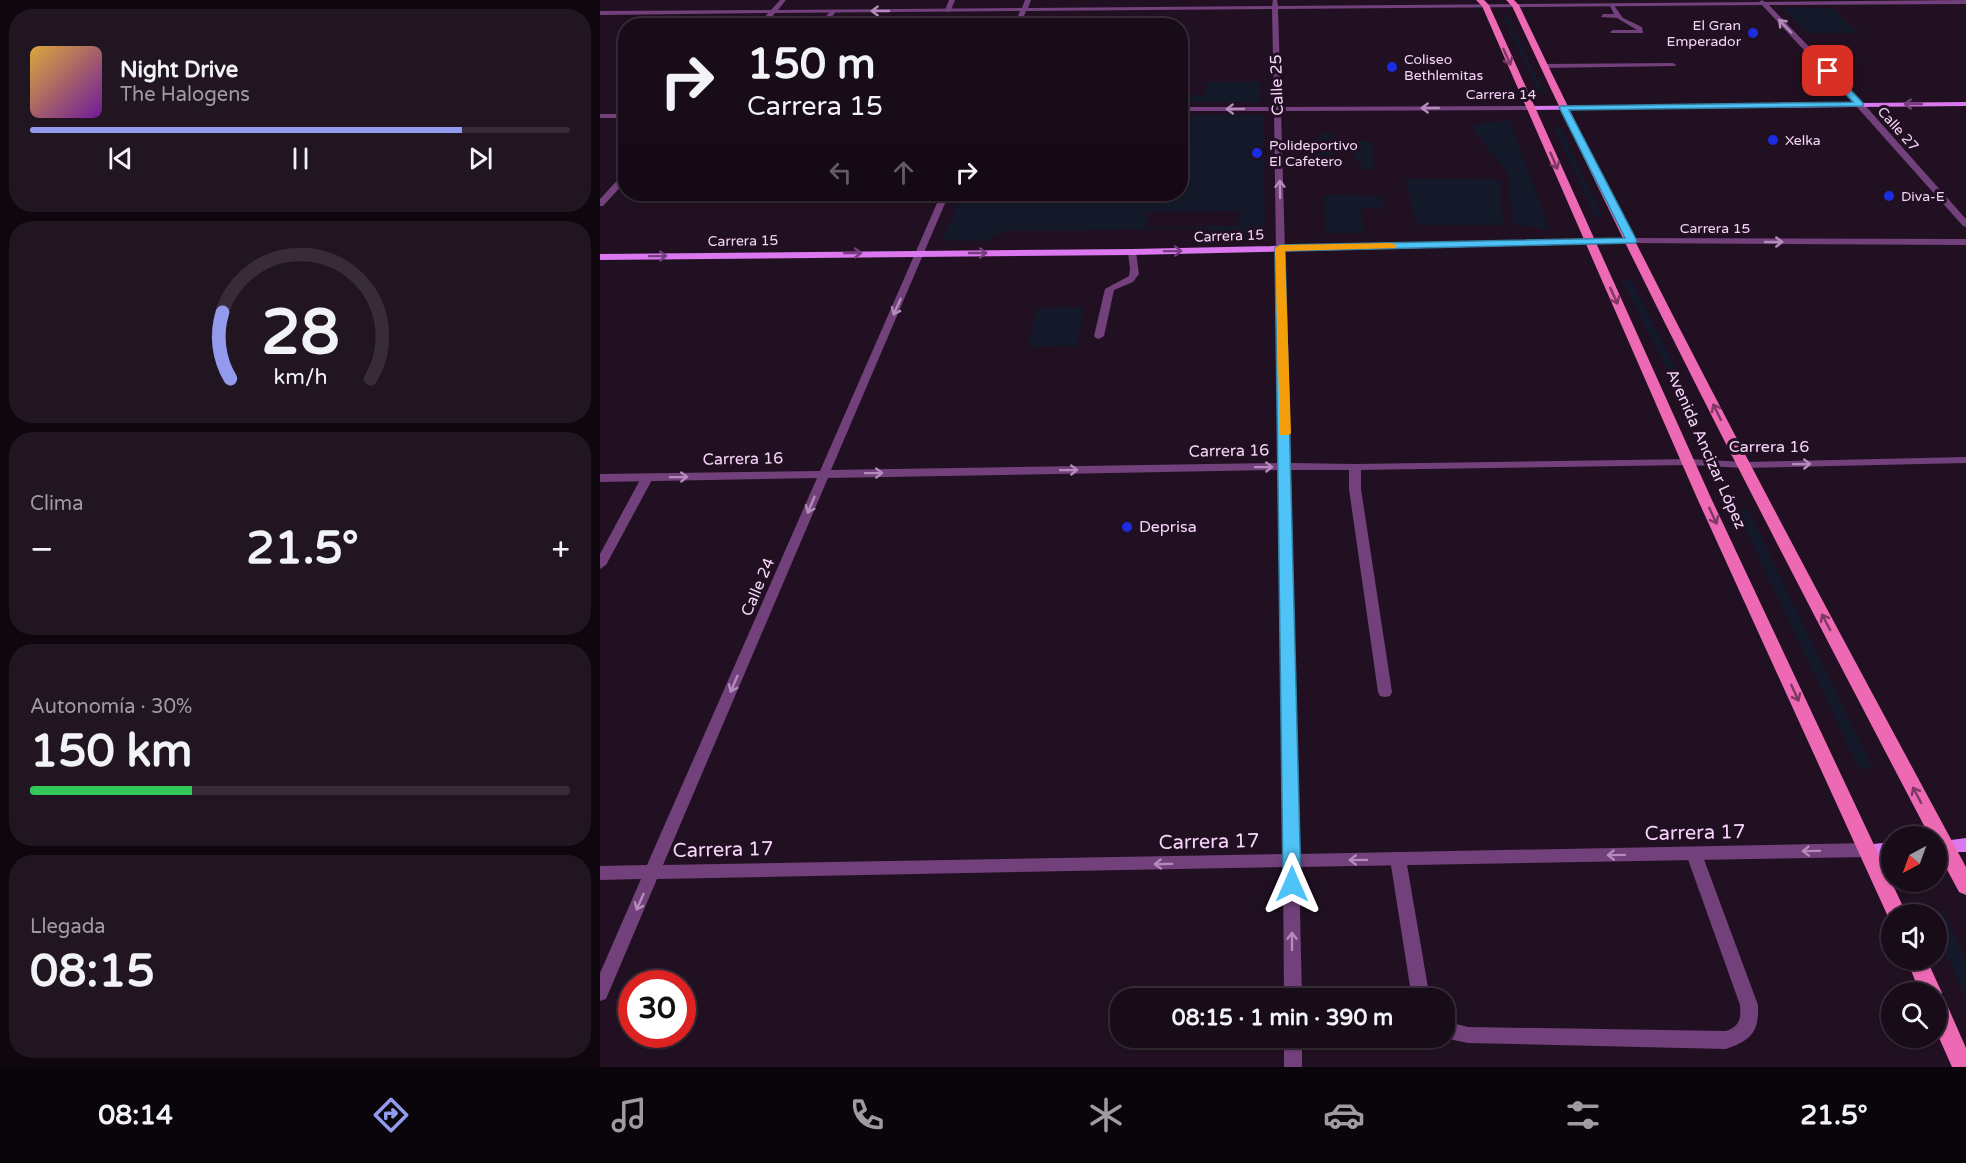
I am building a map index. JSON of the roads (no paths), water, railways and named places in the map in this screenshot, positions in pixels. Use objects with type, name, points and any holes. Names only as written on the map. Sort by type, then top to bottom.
[{"type":"main road","name":"Avenida Ancizar López","points":[[1482,3],[1589,243],[1892,904]]},
{"type":"main road","name":"Avenida Ancizar López","points":[[1513,3],[1744,465],[1929,826]]},
{"type":"main road","name":"Avenida Ancizar López","points":[[1947,858],[1966,886]]},
{"type":"main road","points":[[1947,1029],[1964,1067]]},
{"type":"street","points":[[767,18],[783,0]]},
{"type":"street","points":[[948,10],[952,0]]},
{"type":"street","points":[[1020,18],[1028,0]]},
{"type":"street","name":"Calle 27","points":[[1762,2],[1860,105],[1966,224]]},
{"type":"street","points":[[600,13],[1275,4],[1611,5],[1966,2]]},
{"type":"street","name":"Calle 25","points":[[1275,4],[1286,466],[1293,988]]},
{"type":"street","points":[[1611,5],[1618,16]]},
{"type":"street","points":[[828,18],[833,11]]},
{"type":"street","points":[[1603,16],[1618,16],[1640,28],[1641,32],[1613,32]]},
{"type":"street","points":[[1543,66],[1673,64]]},
{"type":"street","name":"Carrera 14","points":[[1188,110],[1966,104]]},
{"type":"street","points":[[600,116],[618,116]]},
{"type":"street","points":[[600,204],[618,185]]},
{"type":"street","name":"Calle 24","points":[[600,993],[942,201]]},
{"type":"street","name":"Carrera 15","points":[[600,257],[1132,252],[1632,241],[1966,242]]},
{"type":"street","points":[[1099,336],[1110,290],[1130,282],[1134,276],[1132,252]]},
{"type":"street","name":"Carrera 16","points":[[600,478],[1286,466],[1355,468],[1690,462],[1744,465],[1966,460]]},
{"type":"street","points":[[1355,468],[1355,489],[1385,692]]},
{"type":"street","points":[[600,565],[647,477]]},
{"type":"street","points":[[1947,846],[1966,845]]},
{"type":"street","name":"Carrera 17","points":[[600,873],[1881,849]]},
{"type":"street","points":[[1455,1032],[1468,1035],[1726,1040],[1743,1034],[1750,1023],[1749,1005],[1694,854]]},
{"type":"street","points":[[1398,859],[1419,988]]},
{"type":"street","points":[[1293,1048],[1293,1067]]},
{"type":"place","name":"El Gran Emperador","points":[[1753,33]]},
{"type":"place","name":"Coliseo Bethlemitas","points":[[1392,67]]},
{"type":"place","name":"Xelka","points":[[1773,140]]},
{"type":"place","name":"Polideportivo El Cafetero","points":[[1257,153]]},
{"type":"place","name":"Diva-E","points":[[1889,196]]},
{"type":"place","name":"Deprisa","points":[[1127,527]]}]
